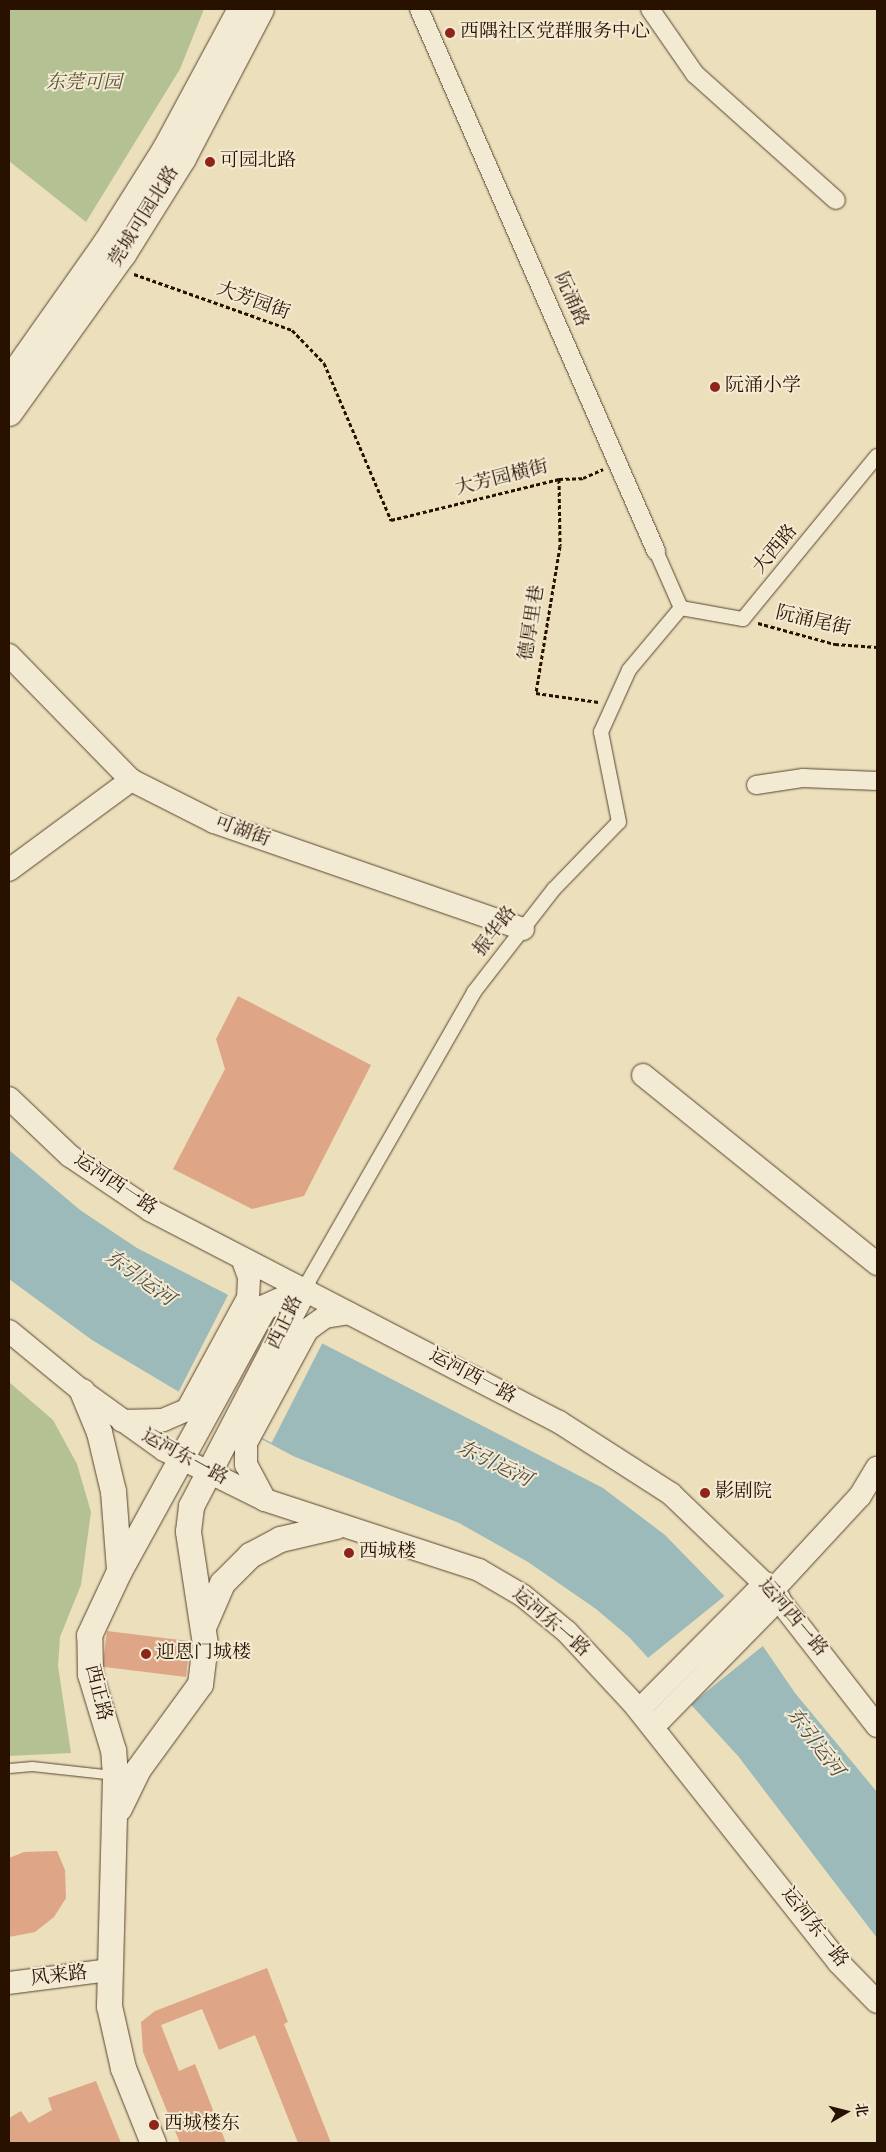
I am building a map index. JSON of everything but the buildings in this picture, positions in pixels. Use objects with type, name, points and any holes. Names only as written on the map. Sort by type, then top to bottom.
[{"type":"main road","name":"莞城可园北路","points":[[9,379],[110,235],[165,148],[240,9]]},
{"type":"main road","name":"莞城可园北路","points":[[9,414],[114,266],[183,158],[261,9]]},
{"type":"main road","name":"西正路","points":[[117,1813],[138,1769],[200,1684],[205,1658],[203,1627],[188,1518],[208,1472],[237,1438],[298,1326],[304,1290],[256,1303],[195,1414],[182,1459],[119,1571],[89,1635],[88,1653],[116,1776],[117,1813],[109,2006],[115,2040],[154,2143]]},
{"type":"main road","points":[[82,1391],[99,1432],[113,1491],[119,1571]]},
{"type":"main road","points":[[203,1627],[222,1583],[250,1555],[280,1539],[336,1526]]},
{"type":"street","name":"阮涌路","points":[[419,9],[681,608]]},
{"type":"street","points":[[650,9],[695,74],[836,200]]},
{"type":"street","name":"大西路","points":[[743,619],[877,456]]},
{"type":"street","points":[[681,608],[743,619]]},
{"type":"street","name":"振华路","points":[[304,1290],[474,992],[554,889],[619,822],[601,732],[629,670],[681,608]]},
{"type":"street","name":"可湖街","points":[[9,655],[131,780],[214,822],[523,929]]},
{"type":"street","points":[[756,785],[823,778],[877,781]]},
{"type":"street","points":[[9,870],[131,780]]},
{"type":"street","points":[[643,1075],[877,1264]]},
{"type":"street","name":"运河西一路","points":[[9,1098],[70,1156],[110,1186],[242,1258],[619,1457],[671,1494],[768,1595],[877,1726]]},
{"type":"street","points":[[242,1258],[256,1303]]},
{"type":"street","points":[[298,1326],[325,1317],[349,1313]]},
{"type":"street","name":"运河东一路","points":[[9,1331],[122,1421],[182,1459],[265,1500],[336,1526],[479,1570],[522,1595],[567,1632],[639,1710],[839,1963],[877,2002]]},
{"type":"street","points":[[122,1421],[163,1420],[195,1414]]},
{"type":"street","points":[[237,1438],[246,1465],[265,1500]]},
{"type":"street","points":[[653,1727],[679,1700],[768,1595],[860,1496],[877,1468]]},
{"type":"street","points":[[639,1710],[665,1683],[768,1595]]},
{"type":"street","name":"风来路","points":[[9,1983],[109,1970]]},
{"type":"lane","points":[[9,1768],[32,1766],[116,1776]]},
{"type":"path","name":"大芳园街","points":[[114,266],[292,330],[324,363],[391,520]]},
{"type":"path","name":"大芳园横街","points":[[391,520],[559,479],[583,478],[618,462]]},
{"type":"path","name":"德厚里巷","points":[[559,479],[560,546],[536,693],[614,704]]},
{"type":"path","name":"阮涌尾街","points":[[743,619],[836,644],[877,647]]},
{"type":"green space","name":"东莞可园","points":[[9,9],[204,9],[180,69],[86,222],[9,161]]},
{"type":"green space","points":[[9,1382],[53,1420],[77,1464],[91,1512],[81,1585],[60,1637],[58,1666],[71,1753],[9,1756]]},
{"type":"water","name":"东引运河","points":[[9,1150],[80,1210],[137,1248],[603,1488],[665,1535],[739,1611],[795,1693],[877,1792],[877,1938],[738,1756],[629,1637],[596,1609],[528,1562],[459,1523],[293,1456],[221,1417],[92,1340],[9,1279]]},
{"type":"pier","points":[[229,1293],[323,1341],[272,1443],[177,1395]]},
{"type":"pier","points":[[727,1594],[767,1643],[687,1708],[647,1659]]},
{"type":"place","name":"西隅社区党群服务中心","points":[[450,33]]},
{"type":"place","name":"可园北路","points":[[210,162]]},
{"type":"place","name":"阮涌小学","points":[[715,387]]},
{"type":"place","name":"影剧院","points":[[705,1493]]},
{"type":"place","name":"西城楼","points":[[349,1553]]},
{"type":"place","name":"迎恩门城楼","points":[[146,1654]]},
{"type":"place","name":"西城楼东","points":[[154,2125]]}]
